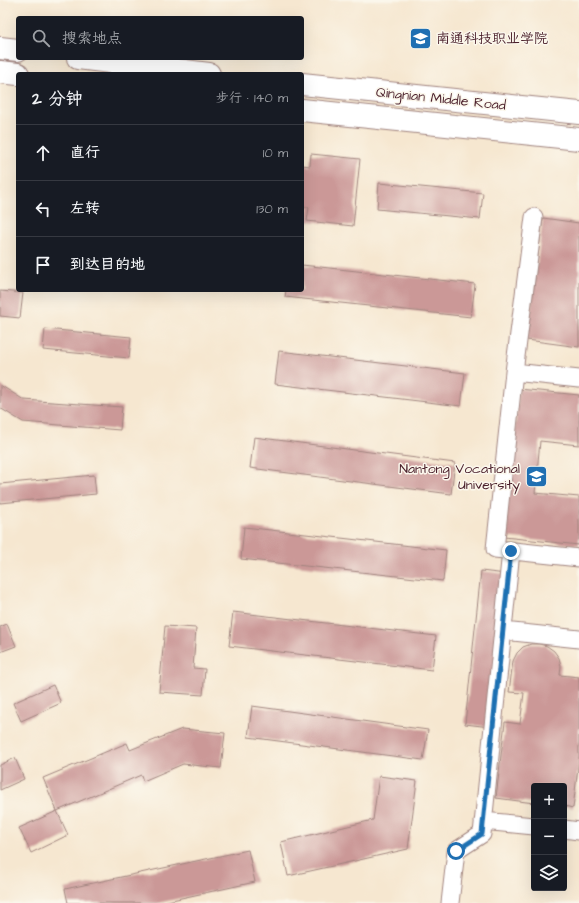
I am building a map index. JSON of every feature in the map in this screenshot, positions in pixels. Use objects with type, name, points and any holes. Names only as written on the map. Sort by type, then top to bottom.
[{"type":"main road","points":[[0,48],[16,50]]},
{"type":"main road","points":[[94,60],[193,72]]},
{"type":"main road","points":[[0,72],[16,74]]},
{"type":"main road","name":"Qingnian Middle Road","points":[[304,84],[579,113]]},
{"type":"main road","name":"Qingnian Middle Road","points":[[304,110],[579,139]]},
{"type":"lane","points":[[534,216],[514,372],[495,550],[579,558]]},
{"type":"lane","points":[[514,372],[579,379]]},
{"type":"lane","points":[[450,903],[456,851],[482,834],[511,551]]},
{"type":"lane","points":[[503,631],[579,639]]},
{"type":"lane","points":[[483,821],[531,826]]},
{"type":"lane","points":[[567,829],[579,831]]},
{"type":"building","points":[[311,154],[360,159],[353,226],[307,221],[309,207],[304,207],[304,165],[310,166]]},
{"type":"building","points":[[379,183],[483,193],[480,219],[377,209]]},
{"type":"building","points":[[543,218],[579,223],[579,347],[527,340]]},
{"type":"building","points":[[304,265],[475,284],[471,317],[285,297],[286,292],[304,292]]},
{"type":"building","points":[[0,291],[23,293],[20,318],[0,316]]},
{"type":"building","points":[[45,329],[131,337],[129,358],[43,350]]},
{"type":"building","points":[[279,351],[465,373],[461,406],[275,384]]},
{"type":"building","points":[[0,385],[24,400],[122,407],[120,430],[23,422],[0,408]]},
{"type":"building","points":[[519,389],[579,395],[579,445],[540,441],[535,493],[579,497],[579,545],[504,537]]},
{"type":"building","points":[[254,437],[455,463],[451,494],[250,468]]},
{"type":"building","points":[[94,475],[96,494],[0,503],[0,484]]},
{"type":"building","points":[[244,527],[446,550],[443,581],[241,559]]},
{"type":"building","points":[[481,571],[506,574],[490,727],[465,724]]},
{"type":"building","points":[[233,612],[436,636],[432,670],[229,646]]},
{"type":"building","points":[[7,624],[16,646],[0,652],[0,627]]},
{"type":"building","points":[[165,626],[196,628],[193,668],[205,669],[203,695],[159,692]]},
{"type":"building","points":[[531,644],[547,646],[554,651],[559,658],[561,666],[560,675],[579,677],[579,759],[573,808],[567,807],[567,783],[531,783],[531,803],[496,798],[505,722],[520,724],[524,693],[509,692],[513,661],[517,653],[523,647]]},
{"type":"building","points":[[53,685],[61,703],[21,721],[13,703]]},
{"type":"building","points":[[252,706],[428,730],[423,760],[248,737]]},
{"type":"building","points":[[182,729],[225,733],[221,768],[183,764],[143,781],[141,775],[57,811],[43,778],[127,743],[130,750]]},
{"type":"building","points":[[15,758],[24,779],[0,790],[0,765]]},
{"type":"building","points":[[379,776],[417,781],[408,849],[288,876],[281,842],[373,820]]},
{"type":"building","points":[[57,811],[68,835],[31,853],[19,828]]},
{"type":"building","points":[[248,850],[255,882],[158,903],[68,903],[65,889]]},
{"type":"place","name":"南通科技职业学院","points":[[420,38]]},
{"type":"place","name":"Nantong Vocational University","points":[[536,476]]},
{"type":"route","points":[[456,851],[482,834],[511,551]]}]
